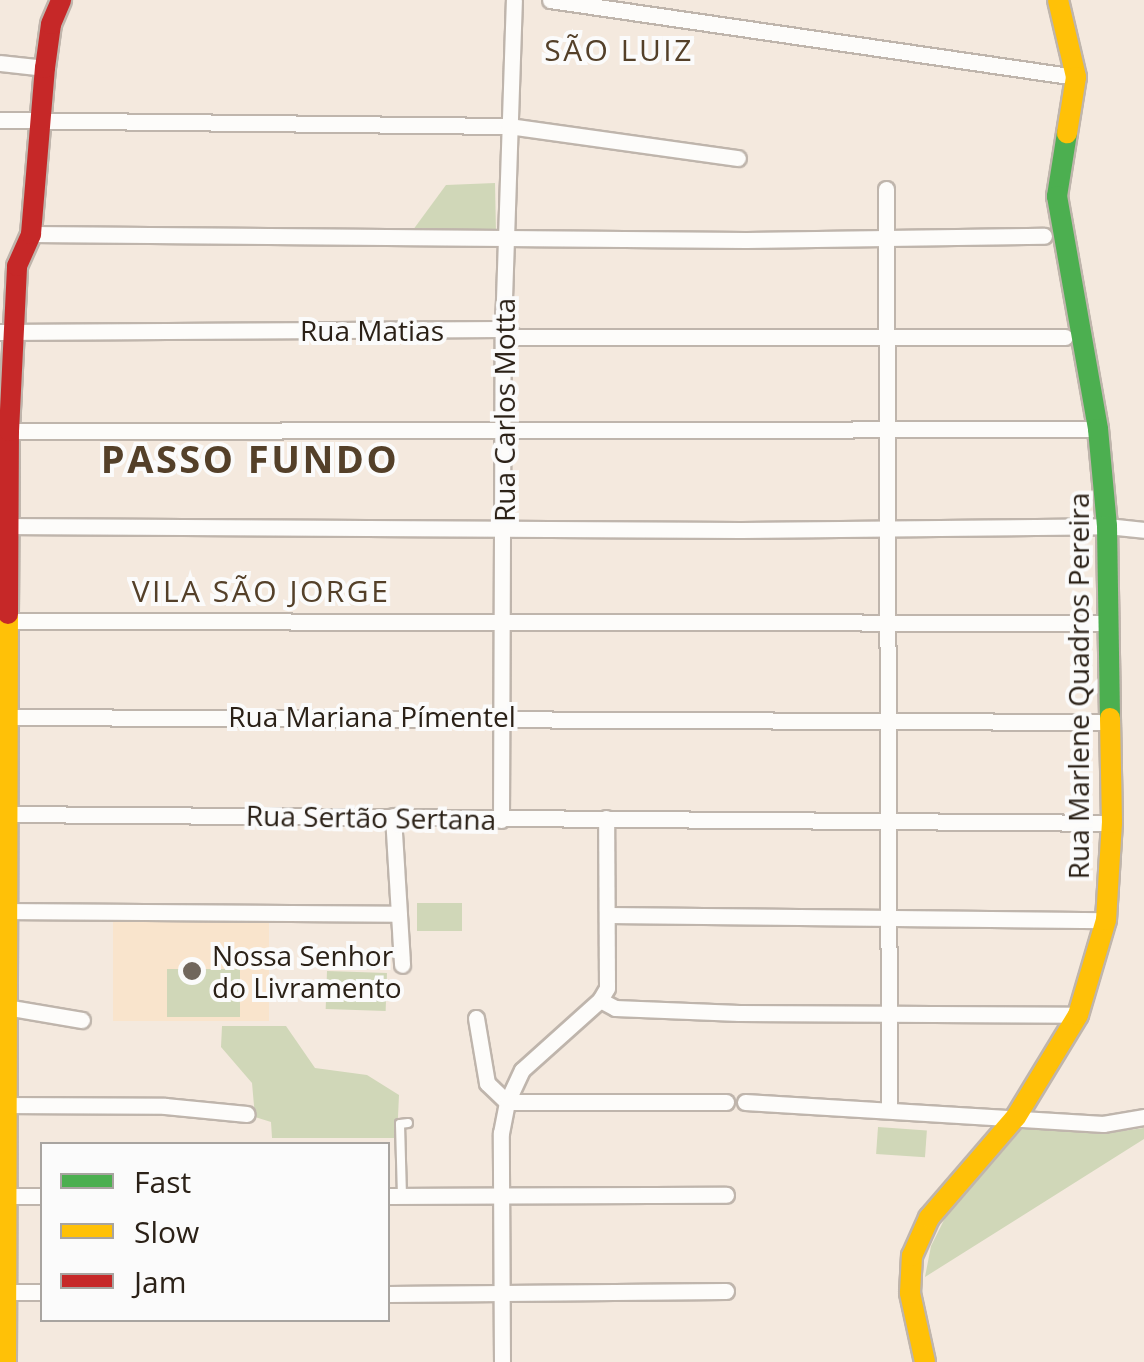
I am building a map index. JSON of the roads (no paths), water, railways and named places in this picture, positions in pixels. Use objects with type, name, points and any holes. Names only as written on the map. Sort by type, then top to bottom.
[{"type":"street","points":[[6,1362],[3,1104],[7,332],[17,266],[32,234],[45,68],[51,24],[61,0]]},
{"type":"street","name":"Rua Carlos Motta","points":[[502,820],[503,329],[514,0]]},
{"type":"street","points":[[550,0],[1076,76],[1058,0]]},
{"type":"street","points":[[0,64],[45,68]]},
{"type":"street","name":"Rua Marlene Quadros Pereira","points":[[924,1362],[910,1292],[912,1256],[929,1218],[1016,1117],[1078,1015],[1106,920],[1112,823],[1107,526],[1098,430],[1057,196],[1076,76]]},
{"type":"street","points":[[0,120],[40,124],[508,126],[738,158]]},
{"type":"street","points":[[886,190],[888,1109]]},
{"type":"street","points":[[32,234],[746,240],[1044,236]]},
{"type":"street","name":"Rua Matias","points":[[7,332],[503,329],[516,337],[1065,337]]},
{"type":"street","points":[[4,432],[1098,430]]},
{"type":"street","points":[[4,526],[742,530],[1107,526],[1144,530]]},
{"type":"street","points":[[4,621],[504,618],[1110,622]]},
{"type":"street","name":"Rua Mariana Pímentel","points":[[4,716],[1112,722]]},
{"type":"street","name":"Rua Sertão Sertana","points":[[4,814],[1112,823]]},
{"type":"street","points":[[393,816],[402,965]]},
{"type":"street","points":[[502,1362],[501,1133],[507,1102],[522,1070],[600,1000],[607,988],[606,818]]},
{"type":"street","points":[[4,911],[398,914]]},
{"type":"street","points":[[608,914],[1106,920]]},
{"type":"street","points":[[600,1000],[615,1008],[739,1013],[1078,1015]]},
{"type":"street","points":[[4,1006],[82,1020]]},
{"type":"street","points":[[476,1018],[487,1083],[507,1102],[726,1102]]},
{"type":"street","points":[[745,1102],[1103,1124],[1144,1118]]},
{"type":"street","points":[[3,1104],[164,1106],[247,1114]]},
{"type":"street","points":[[395,1196],[726,1195]]},
{"type":"street","points":[[3,1196],[40,1196]]},
{"type":"street","points":[[390,1294],[726,1291]]},
{"type":"street","points":[[3,1292],[40,1292]]},
{"type":"lane","points":[[395,1196],[400,1124],[408,1123]]},
{"type":"place","name":"Nossa Senhor do Livramento","points":[[192,971]]},
{"type":"district","name":"SÃO LUIZ","points":[[619,50]]},
{"type":"district","name":"PASSO FUNDO","points":[[250,459]]},
{"type":"district","name":"VILA SÃO JORGE","points":[[261,591]]}]
